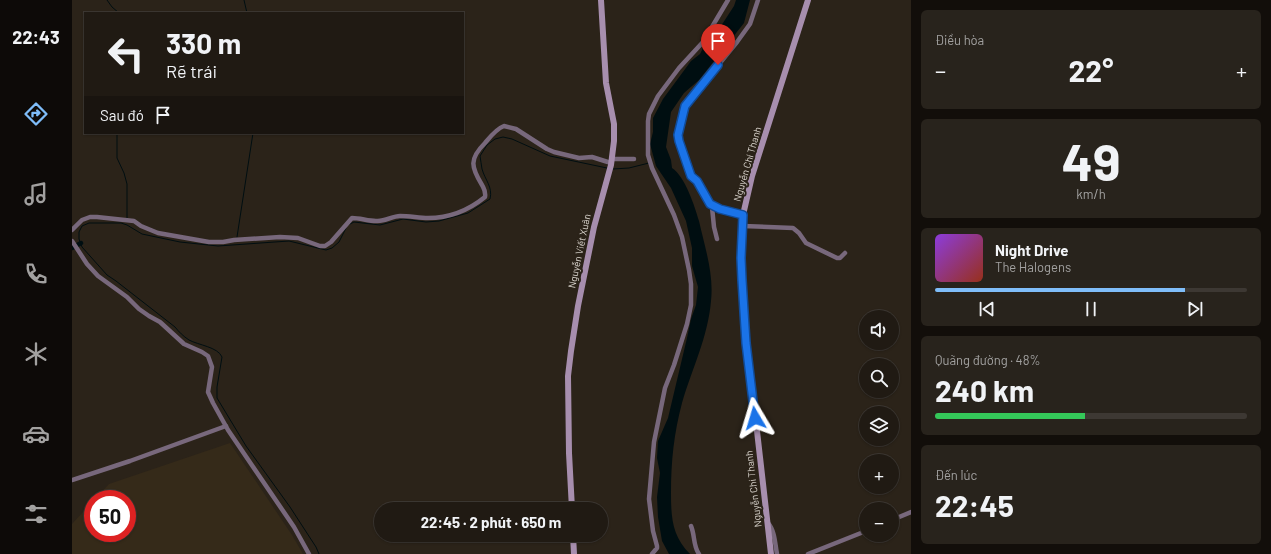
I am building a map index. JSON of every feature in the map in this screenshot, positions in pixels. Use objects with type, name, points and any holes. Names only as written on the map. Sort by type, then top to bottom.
[{"type":"main road","name":"Nguyễn Viết Xuân","points":[[572,502],[569,453],[568,376],[570,357],[578,306],[594,226],[611,162],[615,131],[606,84],[601,0]]},
{"type":"main road","name":"Nguyễn Chí Thanh","points":[[771,554],[746,343],[741,258],[743,215],[752,176],[808,0]]},
{"type":"main road","points":[[573,542],[574,554]]},
{"type":"street","points":[[652,554],[658,546],[653,531],[649,499],[654,442],[665,388],[687,324],[691,304],[691,284],[682,237],[674,215],[650,162],[647,146],[647,125],[649,114],[658,96],[703,42],[728,0]]},
{"type":"street","points":[[717,239],[710,204],[697,181],[691,176],[680,146],[678,135],[685,106],[750,24],[758,0]]},
{"type":"street","points":[[72,230],[82,220],[97,217],[130,220],[147,229],[167,235],[215,243],[280,236],[298,238],[323,247],[331,242],[352,218],[377,221],[387,220],[398,216],[428,218],[457,213],[476,204],[485,197],[485,190],[474,173],[472,163],[475,155],[484,143],[501,127],[509,126],[518,130],[547,149],[578,158],[592,157],[611,162],[634,159]]},
{"type":"street","points":[[710,204],[720,209],[743,215]]},
{"type":"street","points":[[743,226],[793,228],[799,233],[806,243],[837,258],[840,258],[845,252]]},
{"type":"street","points":[[72,241],[87,264],[98,276],[148,316],[160,322],[184,344],[206,353],[212,367],[208,388],[209,395],[232,436],[294,527],[309,554]]},
{"type":"street","points":[[72,480],[227,428]]},
{"type":"street","points":[[899,517],[911,512]]},
{"type":"street","points":[[767,522],[771,527],[777,554]]},
{"type":"street","points":[[691,526],[694,533],[696,551],[699,554]]},
{"type":"street","points":[[808,554],[859,534]]},
{"type":"shaded area","points":[[736,0],[750,0],[744,23],[699,80],[684,93],[671,112],[666,147],[671,160],[672,168],[677,172],[685,185],[699,221],[708,261],[712,291],[707,327],[682,403],[672,458],[672,518],[679,540],[690,554],[669,554],[662,541],[658,517],[657,497],[660,473],[657,458],[658,441],[668,418],[691,319],[696,305],[698,287],[692,266],[692,248],[686,221],[671,188],[656,166],[650,144],[653,132],[653,118],[663,99],[691,61],[700,54],[705,44],[719,29],[734,6]]},
{"type":"shaded area","points":[[230,443],[292,535],[303,554],[72,554],[72,524],[84,511],[84,542],[136,542],[136,490],[103,490],[109,484]]},
{"type":"waterway","points":[[107,0],[118,12]]},
{"type":"waterway","points":[[244,0],[247,12]]},
{"type":"waterway","points":[[117,134],[117,158],[127,184],[127,218]]},
{"type":"waterway","points":[[237,237],[253,134]]},
{"type":"waterway","points":[[350,224],[354,222],[380,225],[403,219],[426,222],[439,221],[468,213],[490,199],[491,195],[483,173],[480,156],[487,145],[495,139],[503,137],[512,139],[550,156],[607,168]]},
{"type":"waterway","points":[[613,169],[629,168],[649,163]]},
{"type":"waterway","points":[[319,554],[290,507],[246,446],[217,398],[217,387],[222,357],[220,354],[212,349],[193,342],[181,334],[175,327],[107,275],[82,247],[79,239],[79,232],[82,226],[89,223],[121,223],[142,234],[180,242],[218,246],[289,241],[326,250],[332,248],[339,242],[346,228]]},
{"type":"waterway","points":[[72,248],[81,243]]},
{"type":"route","points":[[718,65],[685,106],[678,135],[680,146],[691,176],[692,178],[696,179],[710,204],[720,209],[743,215],[741,258],[742,280],[746,343],[755,418]]}]
